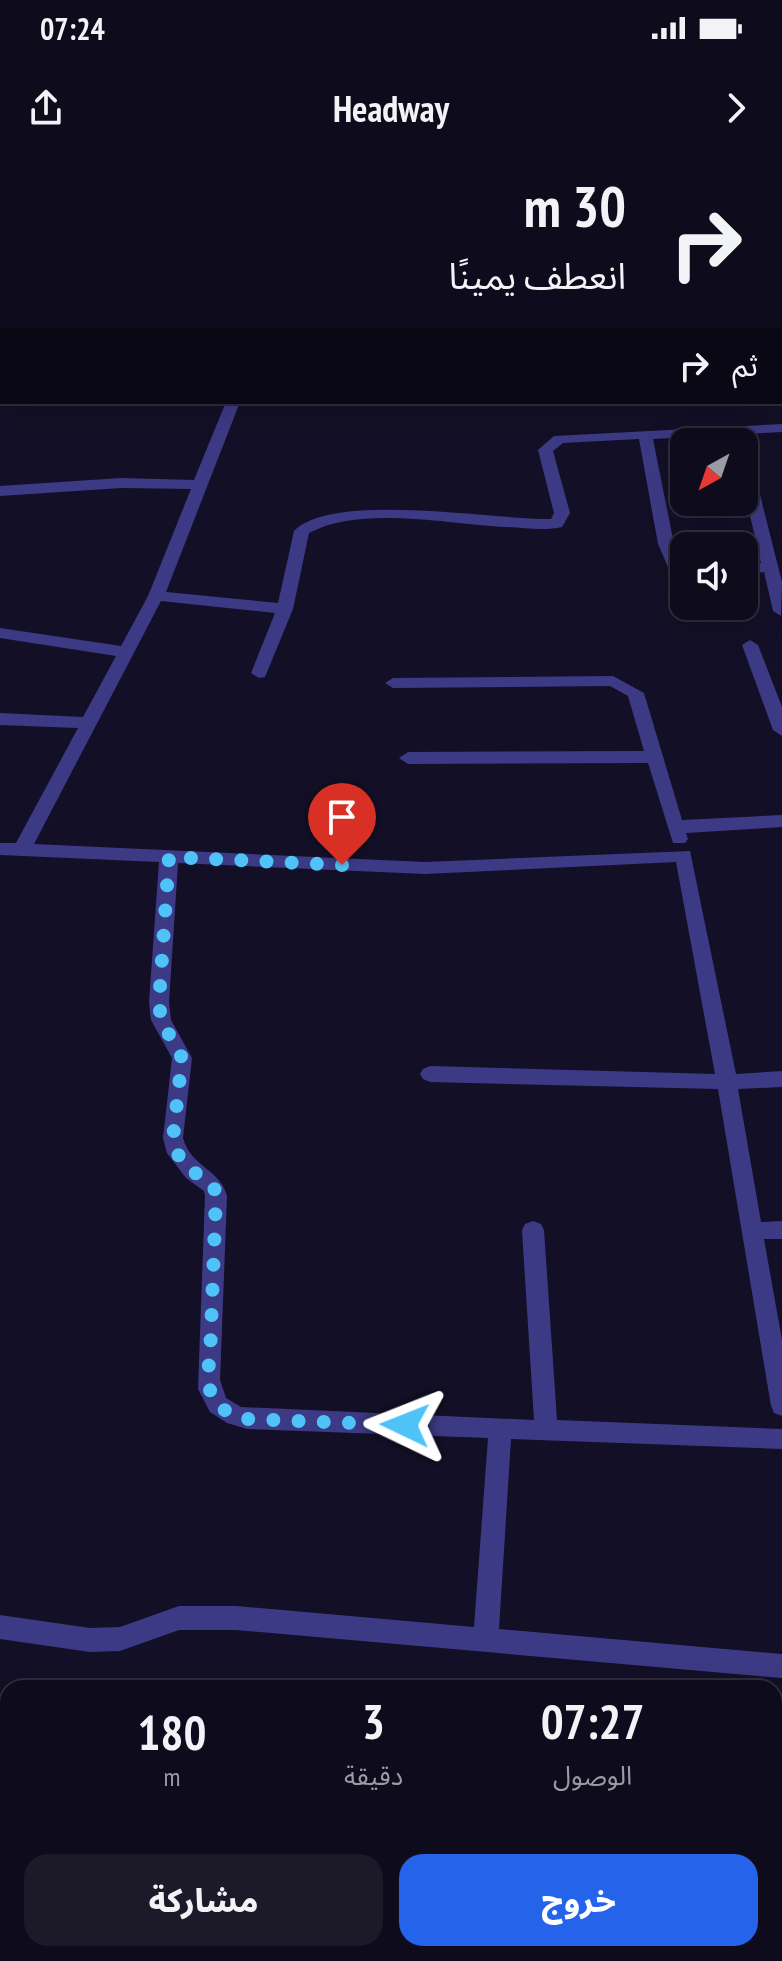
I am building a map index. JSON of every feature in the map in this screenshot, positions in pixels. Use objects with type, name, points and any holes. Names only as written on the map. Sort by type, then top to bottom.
[{"type":"street","points":[[21,851],[156,596],[232,404]]},
{"type":"street","points":[[758,432],[782,428]]},
{"type":"street","points":[[645,434],[670,554]]},
{"type":"street","points":[[259,673],[285,609],[302,531],[314,522],[325,518],[379,515],[557,524],[562,513],[545,450],[551,444],[572,437],[670,435]]},
{"type":"street","points":[[0,491],[121,483],[201,485]]},
{"type":"street","points":[[758,516],[781,611]]},
{"type":"street","points":[[758,567],[770,567]]},
{"type":"street","points":[[156,596],[285,609]]},
{"type":"street","points":[[0,633],[127,652]]},
{"type":"street","points":[[750,645],[782,730]]},
{"type":"street","points":[[393,683],[613,681],[636,693],[652,757],[684,855],[727,1082],[782,1406]]},
{"type":"street","points":[[0,719],[89,723]]},
{"type":"street","points":[[408,758],[652,757]]},
{"type":"street","points":[[675,827],[782,821]]},
{"type":"street","points":[[0,849],[425,868],[684,855]]},
{"type":"street","points":[[169,857],[159,1002],[161,1020],[182,1058],[173,1138],[177,1153],[186,1166],[214,1187],[216,1196],[210,1357],[206,1379],[218,1407],[230,1415],[247,1419],[782,1439]]},
{"type":"street","points":[[430,1074],[727,1082],[782,1079]]},
{"type":"street","points":[[533,1230],[546,1430]]},
{"type":"street","points":[[752,1231],[782,1230]]},
{"type":"street","points":[[486,1640],[500,1428]]},
{"type":"street","points":[[0,1627],[90,1640],[120,1639],[179,1618],[223,1618],[782,1666]]},
{"type":"route","points":[[342,865],[169,857],[159,1002],[161,1020],[182,1058],[173,1138],[177,1153],[186,1166],[214,1187],[216,1196],[210,1357],[206,1379],[218,1407],[230,1415],[247,1419],[405,1425]]}]
